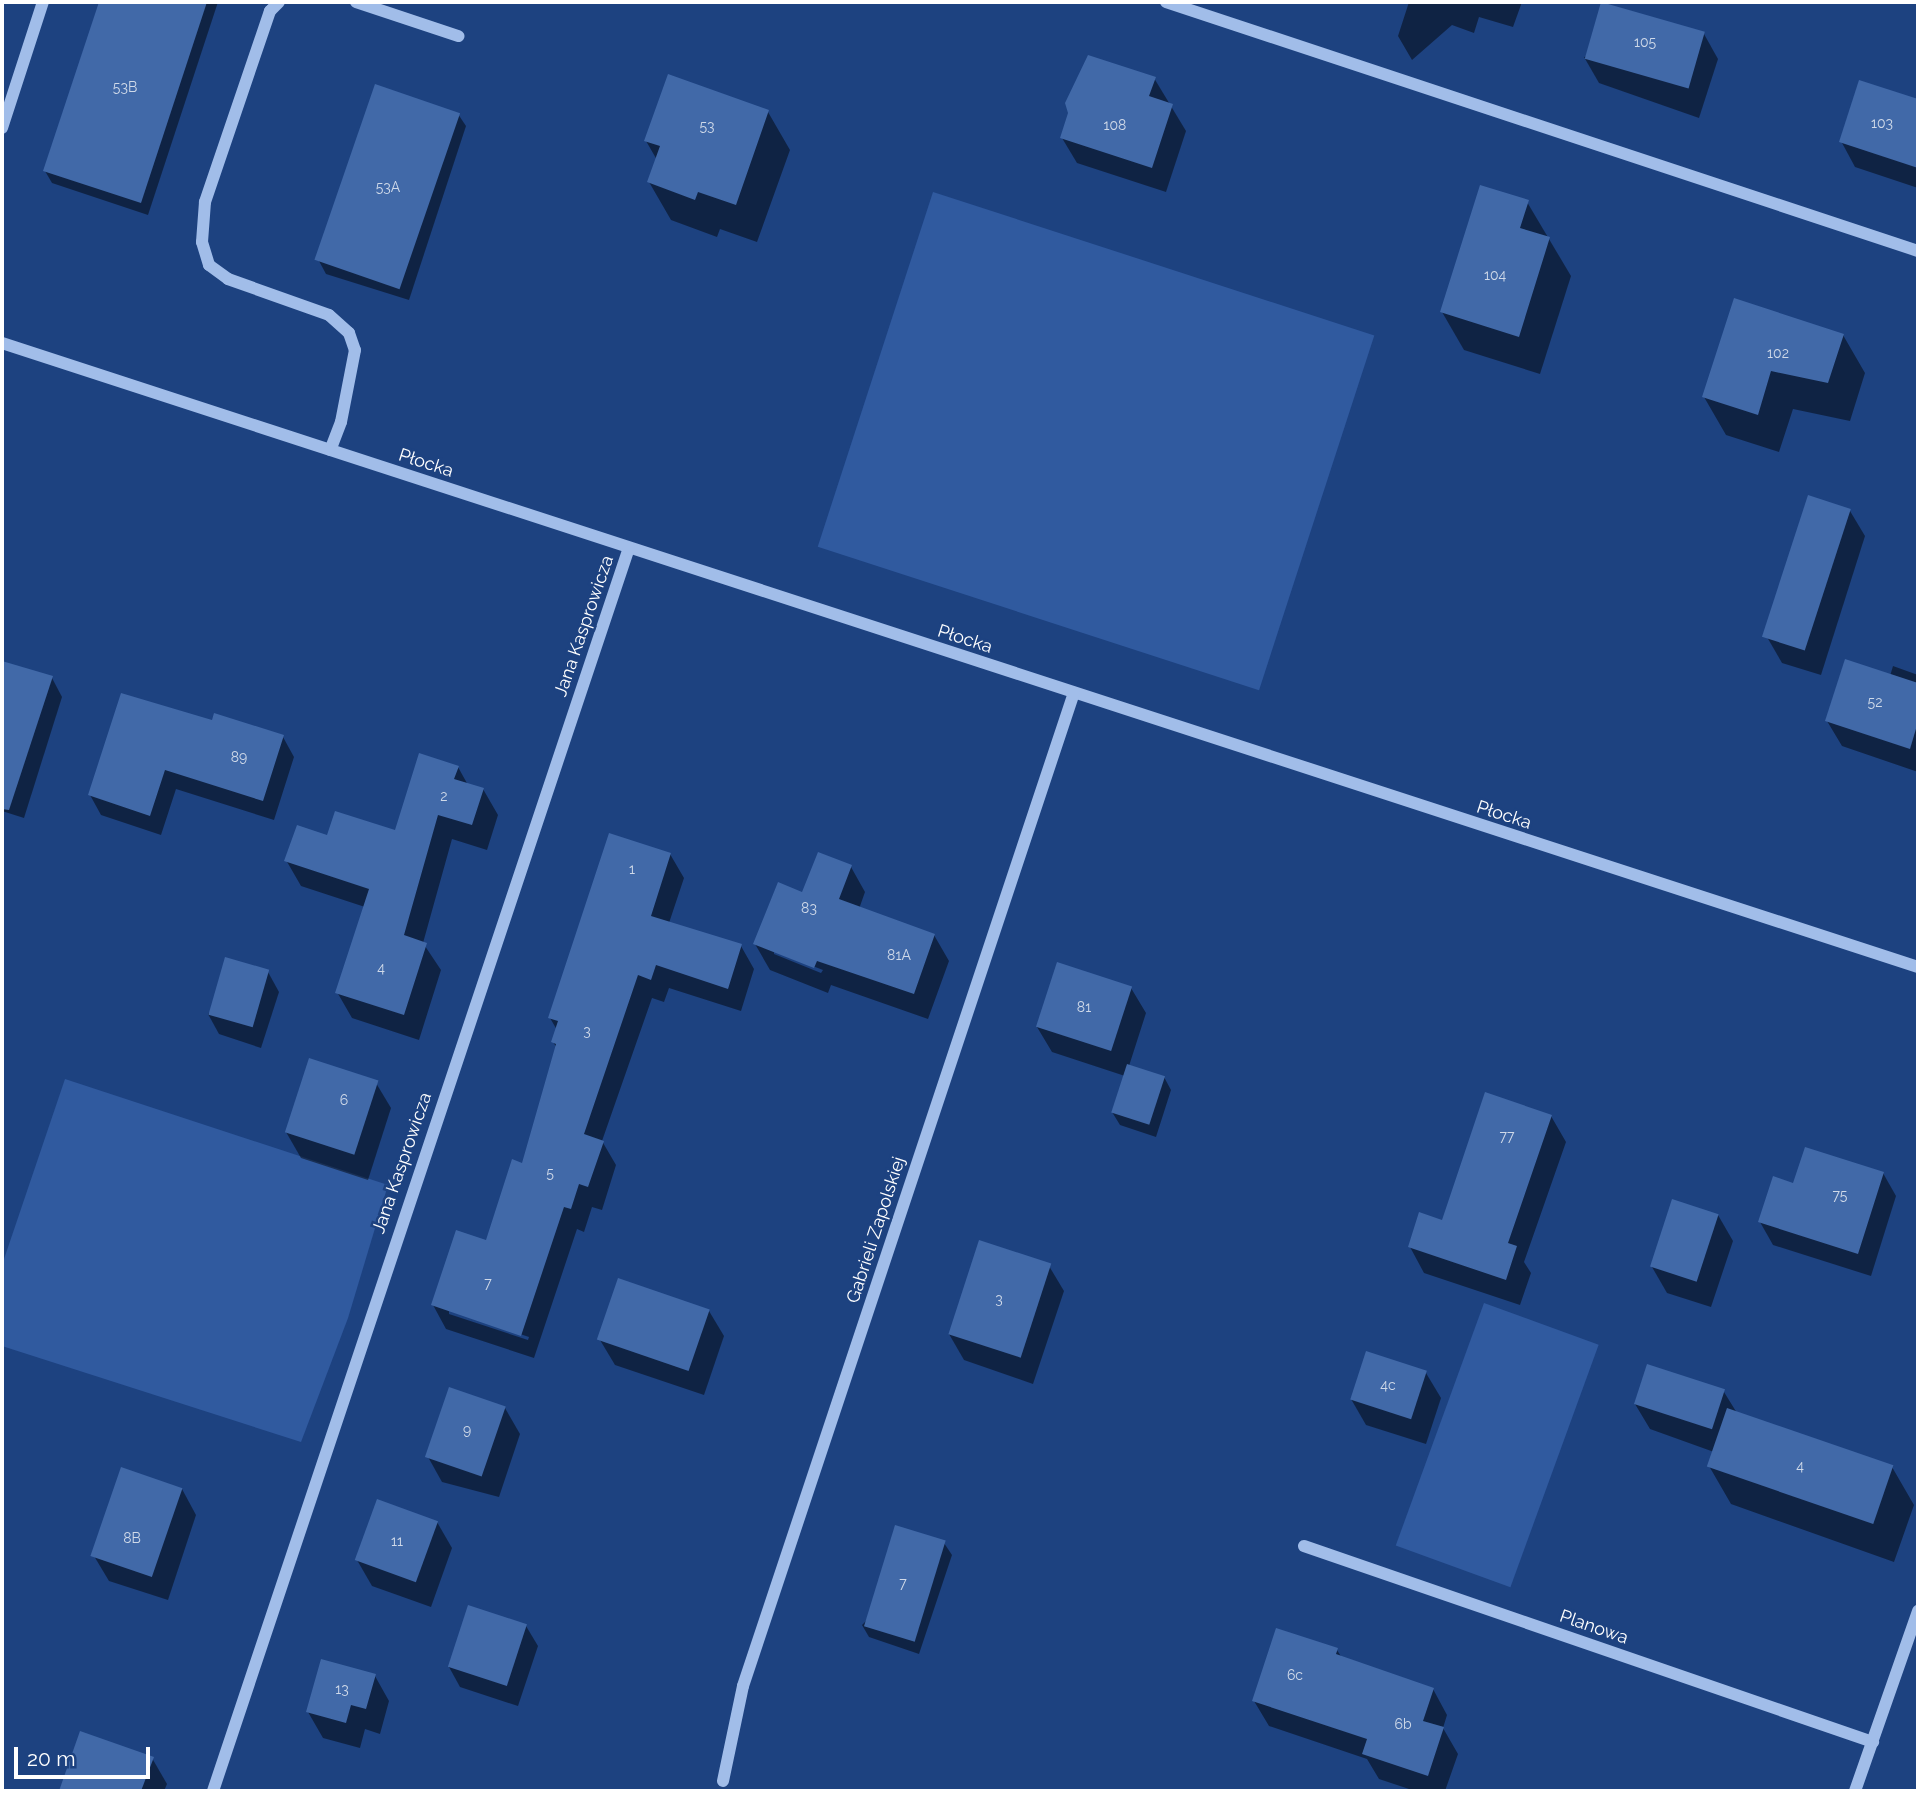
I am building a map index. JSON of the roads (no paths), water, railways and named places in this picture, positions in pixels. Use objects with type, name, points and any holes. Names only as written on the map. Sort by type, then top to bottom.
[{"type":"street","points":[[2,128],[43,2]]},
{"type":"street","points":[[279,2],[270,11],[205,202],[202,242],[209,265],[228,279],[329,315],[349,333],[353,360],[341,422],[330,450]]},
{"type":"street","points":[[356,2],[458,36]]},
{"type":"street","points":[[1166,2],[1918,251]]},
{"type":"street","name":"Płocka","points":[[2,343],[1918,967]]},
{"type":"street","name":"Jana Kasprowicza","points":[[213,1791],[629,548]]},
{"type":"street","name":"Gabrieli Zapolskiej","points":[[723,1781],[743,1686],[1073,693]]},
{"type":"street","name":"Planowa","points":[[1304,1546],[1873,1742]]},
{"type":"street","points":[[1856,1791],[1918,1611]]}]
